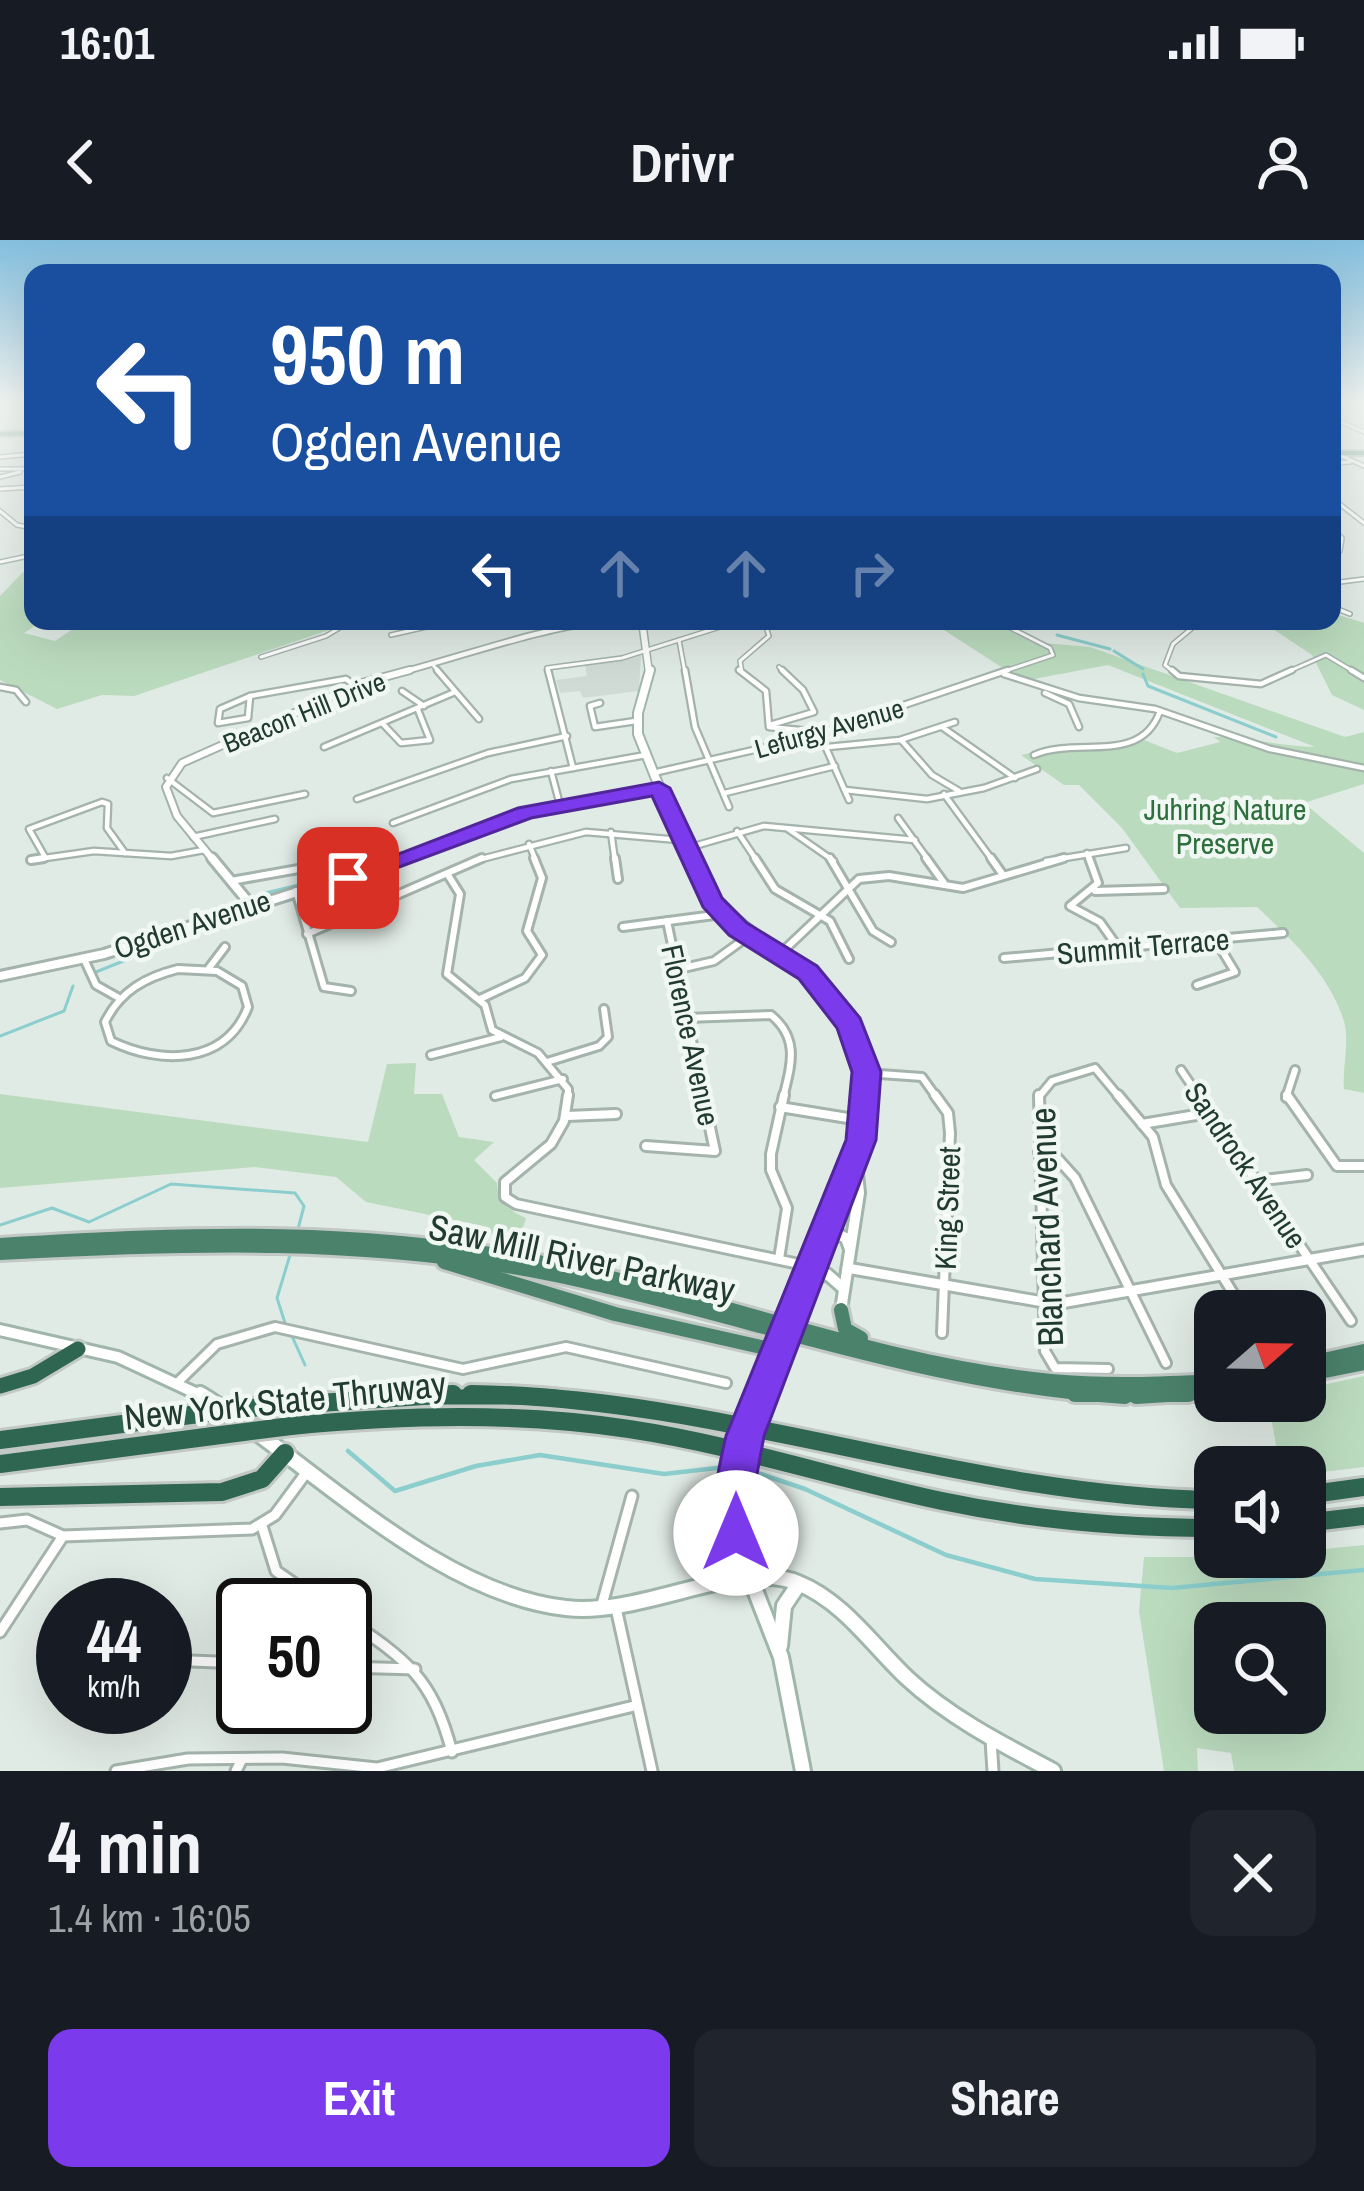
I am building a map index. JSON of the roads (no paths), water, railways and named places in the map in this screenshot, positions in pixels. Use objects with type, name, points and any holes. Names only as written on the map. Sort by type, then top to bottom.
[{"type":"highway","name":"Saw Mill River Parkway","points":[[0,1249],[284,1237],[437,1246],[553,1265],[922,1359],[1088,1386],[1194,1382]]},
{"type":"highway","name":"Saw Mill River Parkway","points":[[309,1238],[528,1270],[993,1385],[1111,1397],[1194,1393]]},
{"type":"highway","points":[[382,1248],[774,1350]]},
{"type":"highway","points":[[645,1297],[626,1308],[647,1320]]},
{"type":"highway","points":[[795,1323],[831,1326],[841,1310]]},
{"type":"highway","points":[[841,1310],[851,1334],[922,1359]]},
{"type":"highway","points":[[0,1386],[33,1376],[78,1349]]},
{"type":"highway","points":[[1326,1359],[1364,1351]]},
{"type":"highway","points":[[1326,1371],[1364,1363]]},
{"type":"highway","name":"New York State Thruway","points":[[0,1440],[260,1406],[430,1392],[561,1396],[692,1415],[982,1482],[1091,1496],[1194,1499]]},
{"type":"highway","name":"New York State Thruway","points":[[0,1465],[291,1426],[460,1415],[596,1424],[696,1441],[976,1508],[1106,1524],[1194,1527]]},
{"type":"highway","points":[[0,1497],[222,1492],[256,1482],[286,1453]]},
{"type":"highway","points":[[1326,1492],[1364,1487]]},
{"type":"highway","points":[[1326,1521],[1364,1516]]},
{"type":"main road","points":[[644,630],[650,670],[636,721],[681,844],[722,914],[808,972],[839,1008],[866,1072],[856,1158],[795,1323],[774,1350],[737,1472],[736,1533],[781,1657],[802,1771]]},
{"type":"main road","points":[[841,1310],[859,1193],[856,1158]]},
{"type":"main road","points":[[828,1230],[846,1238],[850,1249]]},
{"type":"main road","points":[[810,1273],[827,1274],[844,1289]]},
{"type":"main road","points":[[0,1330],[179,1381],[437,1555],[542,1604],[608,1608],[768,1572],[842,1612],[921,1691],[1054,1771]]},
{"type":"main road","points":[[781,1657],[784,1606],[798,1585]]},
{"type":"street","points":[[261,657],[336,630]]},
{"type":"street","points":[[391,634],[408,630]]},
{"type":"street","name":"Beacon Hill Drive","points":[[167,778],[186,760],[356,686],[519,641],[540,630]]},
{"type":"street","points":[[573,768],[547,668],[648,649],[711,630]]},
{"type":"street","points":[[768,630],[765,644],[738,666],[768,694],[768,724]]},
{"type":"street","name":"Lefurgy Avenue","points":[[653,773],[819,732],[1053,655],[1050,648],[1013,630]]},
{"type":"street","points":[[1190,630],[1173,644],[1165,665],[1179,676],[1261,685],[1326,655],[1364,678]]},
{"type":"street","points":[[679,640],[695,727],[728,807]]},
{"type":"street","points":[[432,664],[478,719]]},
{"type":"street","points":[[768,724],[790,723],[814,712],[803,690],[779,667]]},
{"type":"street","points":[[1002,673],[1069,704],[1079,728]]},
{"type":"street","points":[[250,695],[248,718],[218,723],[220,710],[250,695],[346,679],[356,686]]},
{"type":"street","points":[[1032,686],[1160,711],[1270,749],[1364,768]]},
{"type":"street","points":[[2,687],[26,702]]},
{"type":"street","points":[[382,724],[401,743],[430,740],[422,708],[401,691]]},
{"type":"street","points":[[324,747],[455,692]]},
{"type":"street","points":[[600,703],[590,706],[595,728],[636,721]]},
{"type":"street","points":[[1034,755],[1060,746],[1138,742],[1153,732],[1160,711]]},
{"type":"street","points":[[828,747],[898,740],[955,722]]},
{"type":"street","points":[[768,724],[788,734],[819,732],[849,800]]},
{"type":"street","points":[[942,727],[1015,778]]},
{"type":"street","points":[[358,799],[488,753],[567,736]]},
{"type":"street","points":[[898,740],[932,775],[962,793]]},
{"type":"street","points":[[393,823],[511,779],[646,754]]},
{"type":"street","points":[[725,794],[835,766]]},
{"type":"street","points":[[845,790],[870,788],[890,797],[962,793],[1037,769]]},
{"type":"street","points":[[551,772],[560,805]]},
{"type":"street","points":[[167,778],[213,813],[305,794]]},
{"type":"street","points":[[167,778],[177,816],[250,904]]},
{"type":"street","name":"Ogden Avenue","points":[[0,976],[84,959],[250,904],[364,873],[518,815],[659,788]]},
{"type":"street","points":[[944,794],[1003,875]]},
{"type":"street","points":[[45,857],[29,830],[102,802],[108,804],[107,828],[125,853]]},
{"type":"street","points":[[898,818],[946,886]]},
{"type":"street","points":[[193,837],[275,819]]},
{"type":"street","points":[[307,934],[529,844],[570,834],[610,832],[681,844],[779,826],[915,840]]},
{"type":"street","points":[[779,826],[797,832],[835,862],[876,935],[891,942]]},
{"type":"street","points":[[737,831],[775,889],[822,914],[849,959]]},
{"type":"street","points":[[610,832],[618,879]]},
{"type":"street","points":[[479,999],[517,983],[540,961],[526,931],[542,878],[529,844]]},
{"type":"street","points":[[781,953],[859,879],[889,876],[963,888],[1087,853],[1126,848]]},
{"type":"street","points":[[31,860],[125,853],[171,856],[204,850]]},
{"type":"street","points":[[1087,853],[1098,883],[1070,905],[1104,927],[1117,946]]},
{"type":"street","points":[[230,881],[355,859],[364,873]]},
{"type":"street","points":[[448,875],[460,894],[446,974],[479,999],[492,1030],[547,1062],[568,1089],[567,1116],[558,1142],[506,1182],[506,1197],[516,1204],[779,1259],[810,1273]]},
{"type":"street","points":[[1092,891],[1164,889]]},
{"type":"street","points":[[296,891],[324,987],[331,992],[351,991]]},
{"type":"street","points":[[622,927],[722,914]]},
{"type":"street","name":"Florence Avenue","points":[[646,1146],[715,1151],[667,921]]},
{"type":"street","name":"Summit Terrace","points":[[1004,958],[1283,933]]},
{"type":"street","points":[[675,970],[714,961],[750,935]]},
{"type":"street","points":[[1197,985],[1234,972],[1232,959],[1215,939]]},
{"type":"street","points":[[208,969],[225,947]]},
{"type":"street","points":[[84,959],[89,977],[119,998]]},
{"type":"street","points":[[208,969],[238,981],[248,1002],[241,1028],[209,1051],[172,1057],[114,1043],[105,1022],[119,998],[158,974],[208,969]]},
{"type":"street","points":[[547,1062],[599,1046],[608,1036],[604,1010]]},
{"type":"street","points":[[686,1018],[771,1015],[791,1039],[794,1051],[771,1170],[787,1208],[779,1259]]},
{"type":"street","points":[[430,1055],[504,1036]]},
{"type":"street","name":"Blanchard Avenue","points":[[1108,1370],[1052,1367],[1045,1352],[1038,1093],[1061,1077],[1096,1068],[1142,1124]]},
{"type":"street","name":"Sandrock Avenue","points":[[1181,1070],[1351,1321]]},
{"type":"street","points":[[1295,1070],[1286,1098],[1337,1166],[1364,1166]]},
{"type":"street","name":"King Street","points":[[866,1072],[922,1077],[948,1113],[942,1333]]},
{"type":"street","points":[[495,1096],[562,1079]]},
{"type":"street","points":[[780,1107],[864,1120]]},
{"type":"street","points":[[1208,1113],[1142,1124],[1158,1149],[1166,1185],[1232,1290]]},
{"type":"street","points":[[567,1116],[616,1114]]},
{"type":"street","points":[[1040,1152],[1057,1158],[1076,1178],[1166,1363]]},
{"type":"street","points":[[1255,1181],[1307,1175]]},
{"type":"street","points":[[847,1268],[1042,1304],[1364,1250]]},
{"type":"street","points":[[179,1381],[217,1344],[271,1327],[467,1369],[566,1347],[726,1382]]},
{"type":"street","points":[[0,1523],[27,1520],[63,1535],[202,1534],[262,1526],[309,1470]]},
{"type":"street","points":[[632,1496],[608,1608],[652,1771]]},
{"type":"street","points":[[262,1526],[275,1571],[286,1578]]},
{"type":"street","points":[[0,1632],[63,1535]]},
{"type":"street","points":[[372,1637],[419,1669],[439,1696],[452,1752]]},
{"type":"street","points":[[372,1667],[419,1669]]},
{"type":"street","points":[[116,1771],[188,1759],[376,1768],[634,1706]]},
{"type":"street","points":[[991,1736],[993,1771]]},
{"type":"waterway","points":[[1057,635],[1110,649]]},
{"type":"waterway","points":[[1114,651],[1143,669]]},
{"type":"waterway","points":[[1143,674],[1148,686],[1276,737]]},
{"type":"waterway","points":[[257,895],[315,881]]},
{"type":"waterway","points":[[96,972],[240,914]]},
{"type":"waterway","points":[[0,1036],[64,1011],[73,986]]},
{"type":"waterway","points":[[0,1225],[52,1208],[89,1222],[171,1184],[295,1193],[304,1206],[298,1229]]},
{"type":"waterway","points":[[286,1326],[277,1298],[290,1255]]},
{"type":"waterway","points":[[291,1334],[305,1365]]},
{"type":"waterway","points":[[348,1451],[395,1491],[476,1466],[540,1455],[664,1474],[734,1466]]},
{"type":"waterway","points":[[743,1468],[805,1489],[946,1555],[1035,1579],[1172,1588],[1364,1570]]},
{"type":"park label","name":"Juhring Nature Preserve","points":[[1225,826]]}]
